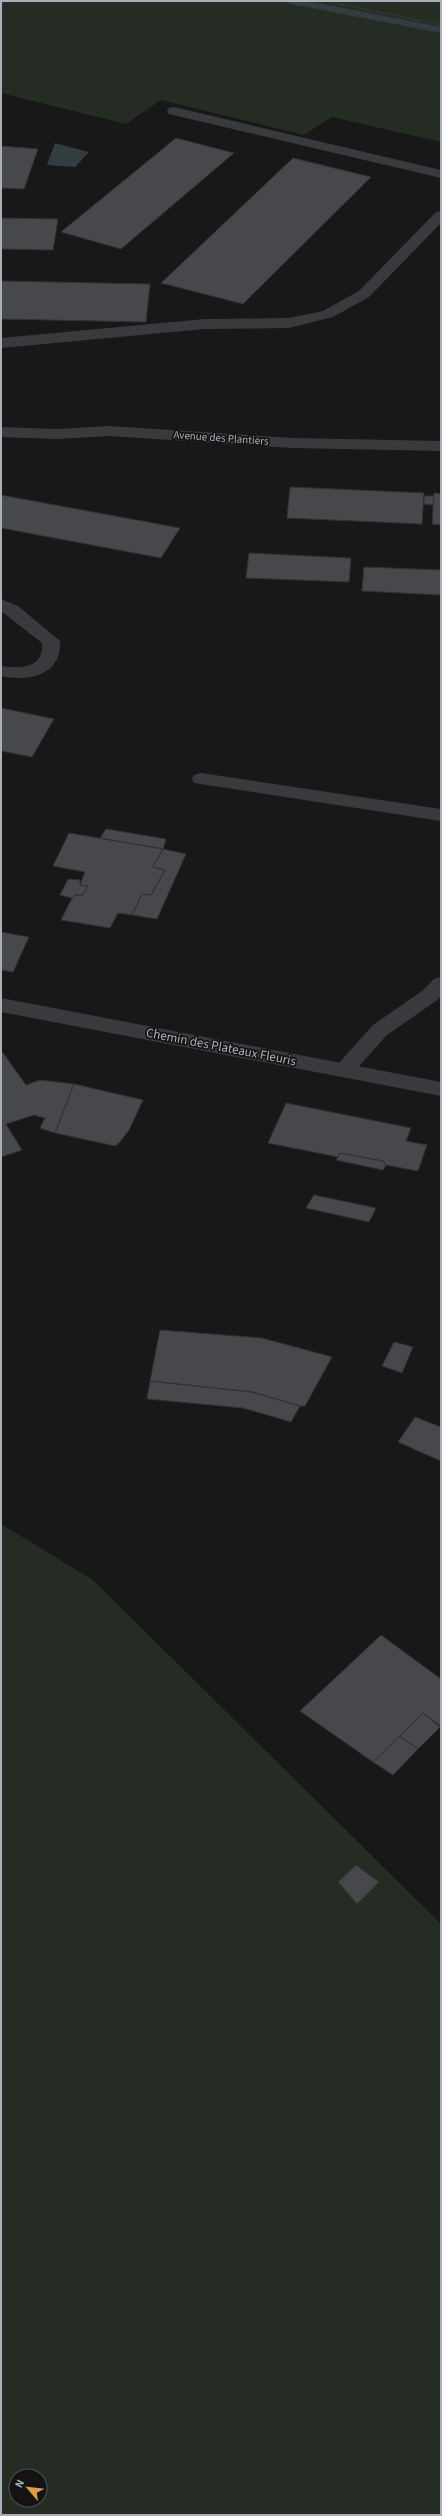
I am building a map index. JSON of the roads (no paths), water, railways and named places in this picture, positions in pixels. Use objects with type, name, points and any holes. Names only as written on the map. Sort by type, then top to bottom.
[{"type":"street","points":[[174,110],[441,174]]},
{"type":"street","points":[[1,343],[205,324],[289,322],[328,314],[364,294],[441,215]]},
{"type":"street","name":"Avenue des Plantiers","points":[[1,432],[57,434],[109,431],[293,442],[441,446]]},
{"type":"street","points":[[1,604],[12,610],[51,641],[51,654],[44,664],[30,672],[1,672]]},
{"type":"street","points":[[201,779],[441,816]]},
{"type":"street","points":[[344,1070],[380,1030],[429,996],[441,984]]},
{"type":"street","name":"Chemin des Plateaux Fleuris","points":[[1,1005],[441,1089]]},
{"type":"waterway","points":[[291,1],[441,30]]}]
